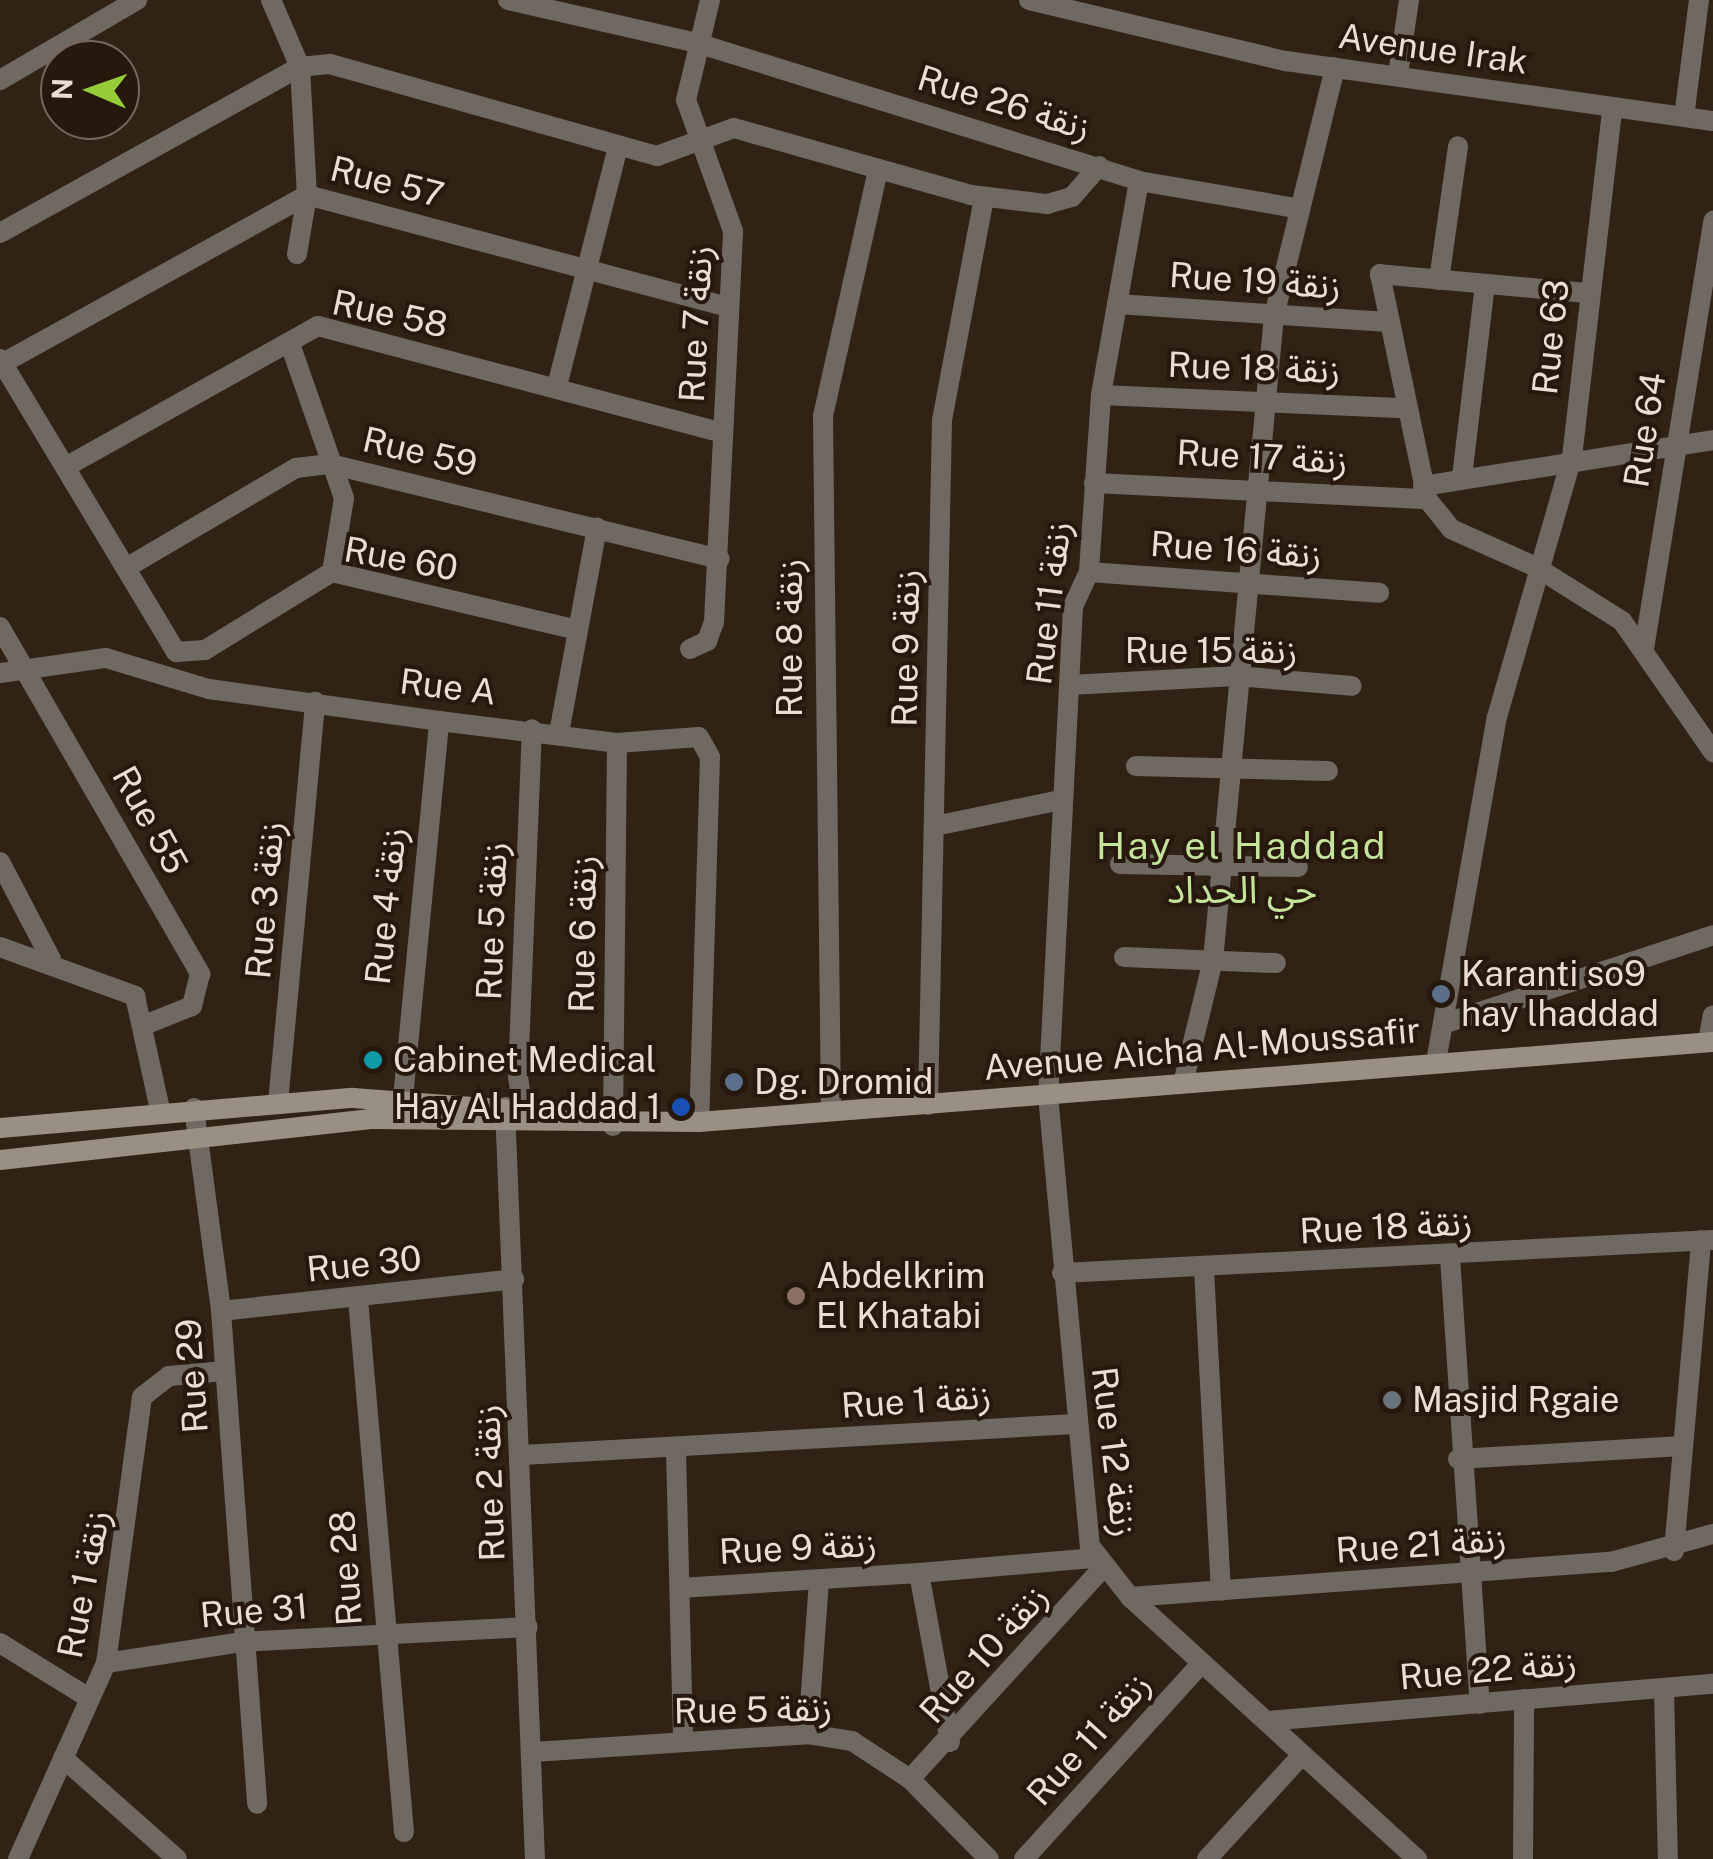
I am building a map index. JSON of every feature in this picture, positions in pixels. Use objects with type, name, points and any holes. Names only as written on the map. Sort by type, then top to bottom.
[{"type":"street","points":[[0,80],[137,0]]},
{"type":"street","points":[[271,0],[300,68],[306,194],[297,254]]},
{"type":"street","name":"Rue 26 زنقة","points":[[508,0],[697,43],[1139,181],[1296,208]]},
{"type":"street","name":"Rue 7 زنقة","points":[[690,649],[712,632],[720,558],[728,307],[729,202],[699,142],[686,100],[710,0]]},
{"type":"street","name":"Avenue Irak","points":[[1028,0],[1150,35],[1612,109],[1713,120]]},
{"type":"street","points":[[1398,74],[1408,0]]},
{"type":"street","points":[[1684,117],[1700,0]]},
{"type":"street","points":[[0,233],[300,68],[330,64],[657,156],[734,128],[984,196],[1061,202],[1099,166]]},
{"type":"street","points":[[1184,1079],[1214,960],[1236,676],[1274,316],[1296,208],[1335,67]]},
{"type":"street","name":"Rue 63","points":[[1436,1062],[1476,818],[1536,567],[1572,457],[1612,109]]},
{"type":"street","points":[[557,386],[618,146]]},
{"type":"street","points":[[1439,280],[1458,146]]},
{"type":"street","name":"Rue 8 زنقة","points":[[832,1111],[823,416],[878,170]]},
{"type":"street","name":"Rue 11 زنقة","points":[[1048,1095],[1073,606],[1089,572],[1101,395],[1139,181]]},
{"type":"street","name":"Rue 57","points":[[2,361],[306,194],[728,307]]},
{"type":"street","name":"Rue 9 زنقة","points":[[928,1105],[942,420],[984,196]]},
{"type":"street","name":"Rue 64","points":[[1644,648],[1713,221]]},
{"type":"street","points":[[1588,294],[1380,274],[1404,408],[1425,492],[1450,529],[1536,567],[1605,608],[1644,648],[1713,752]]},
{"type":"street","points":[[1462,477],[1485,285]]},
{"type":"street","name":"Rue 19 زنقة","points":[[1117,304],[1388,322]]},
{"type":"street","name":"Rue 58","points":[[69,465],[318,326],[557,386],[723,433]]},
{"type":"street","points":[[290,344],[330,464],[345,529],[332,572]]},
{"type":"street","points":[[2,361],[69,465],[176,652],[166,674]]},
{"type":"street","name":"Rue 18 زنقة","points":[[1101,395],[1265,399],[1404,408]]},
{"type":"street","name":"Rue 17 زنقة","points":[[1094,483],[1425,492],[1462,477],[1572,457],[1713,440]]},
{"type":"street","name":"Rue 59","points":[[126,568],[296,468],[330,464],[720,558]]},
{"type":"street","points":[[560,733],[573,629],[597,527]]},
{"type":"street","name":"Rue 60","points":[[176,652],[205,650],[332,572],[573,629]]},
{"type":"street","name":"Rue 16 زنقة","points":[[1089,572],[1379,593]]},
{"type":"street","name":"Rue 55","points":[[0,627],[26,666],[200,974],[192,1006],[148,1024]]},
{"type":"street","name":"Rue A","points":[[0,673],[26,666],[106,658],[166,674],[439,721],[532,729],[618,743],[691,734],[710,757],[698,1122]]},
{"type":"street","name":"Rue 15 زنقة","points":[[1070,686],[1236,676],[1352,686]]},
{"type":"street","name":"Rue 3 زنقة","points":[[278,1103],[315,702]]},
{"type":"street","name":"Rue 4 زنقة","points":[[403,1098],[439,721]]},
{"type":"street","name":"Rue 5 زنقة","points":[[513,1113],[518,1076],[532,729]]},
{"type":"street","name":"Rue 6 زنقة","points":[[613,1126],[618,743]]},
{"type":"street","points":[[1136,766],[1328,771]]},
{"type":"street","points":[[935,826],[1061,800]]},
{"type":"street","points":[[0,862],[51,958]]},
{"type":"street","points":[[1120,864],[1298,868]]},
{"type":"street","points":[[1444,1024],[1713,935]]},
{"type":"street","points":[[0,947],[51,958],[123,987],[148,1024],[160,1110]]},
{"type":"street","points":[[1124,957],[1276,963]]},
{"type":"street","points":[[1711,1042],[1713,1015]]},
{"type":"street","name":"Avenue Aicha Al-Moussafir","points":[[0,1128],[160,1110],[403,1098],[613,1126],[698,1122],[1048,1095],[1184,1079],[1711,1042]]},
{"type":"street","name":"Rue 12 زنقة","points":[[1048,1095],[1074,1424],[1098,1564],[1416,1859]]},
{"type":"street","name":"Rue 29","points":[[194,1108],[221,1311],[241,1642],[256,1804]]},
{"type":"street","name":"Avenue Aicha Al-Moussafir","points":[[0,1160],[198,1134],[513,1113]]},
{"type":"street","name":"Rue 2 زنقة","points":[[513,1113],[514,1279],[535,1859]]},
{"type":"street","points":[[1674,1552],[1707,1240]]},
{"type":"street","name":"Rue 18 زنقة","points":[[1062,1273],[1450,1257],[1707,1240]]},
{"type":"street","points":[[1450,1257],[1458,1458],[1480,1704]]},
{"type":"street","points":[[1204,1269],[1221,1591]]},
{"type":"street","name":"Rue 30","points":[[221,1311],[514,1279]]},
{"type":"street","name":"Rue 28","points":[[358,1299],[383,1634],[404,1832]]},
{"type":"street","name":"Rue 1 زنقة","points":[[15,1855],[106,1663],[142,1397],[169,1376],[224,1371]]},
{"type":"street","name":"Rue 1 زنقة","points":[[522,1456],[1074,1424]]},
{"type":"street","points":[[1458,1458],[1683,1446]]},
{"type":"street","points":[[676,1450],[683,1741]]},
{"type":"street","name":"Rue 21 زنقة","points":[[1130,1597],[1469,1575],[1674,1552],[1713,1534]]},
{"type":"street","name":"Rue 9 زنقة","points":[[680,1588],[1098,1564]]},
{"type":"street","name":"Rue 10 زنقة","points":[[910,1779],[950,1742],[1098,1564]]},
{"type":"street","points":[[919,1573],[950,1742]]},
{"type":"street","points":[[808,1734],[819,1579]]},
{"type":"street","name":"Rue 31","points":[[106,1663],[241,1642],[528,1627]]},
{"type":"street","points":[[0,1643],[89,1698]]},
{"type":"street","name":"Rue 11 زنقة","points":[[1024,1859],[1202,1663]]},
{"type":"street","name":"Rue 22 زنقة","points":[[1268,1722],[1713,1684]]},
{"type":"street","points":[[1664,1689],[1668,1859]]},
{"type":"street","points":[[1523,1859],[1524,1699]]},
{"type":"street","name":"Rue 5 زنقة","points":[[533,1752],[808,1734],[874,1750],[910,1779],[990,1859]]},
{"type":"street","points":[[1207,1859],[1302,1755]]},
{"type":"street","points":[[63,1758],[176,1859]]},
{"type":"place","name":"Karanti so9 hay lhaddad","points":[[1441,994]]},
{"type":"place","name":"Cabinet Medical","points":[[373,1060]]},
{"type":"place","name":"Dg. Dromid","points":[[734,1082]]},
{"type":"place","name":"Hay Al Haddad 1","points":[[681,1107]]},
{"type":"place","name":"Abdelkrim El Khatabi","points":[[796,1296]]},
{"type":"place","name":"Masjid Rgaie","points":[[1392,1400]]},
{"type":"district","name":"Hay el Haddad حي الحداد","points":[[1242,868]]}]
